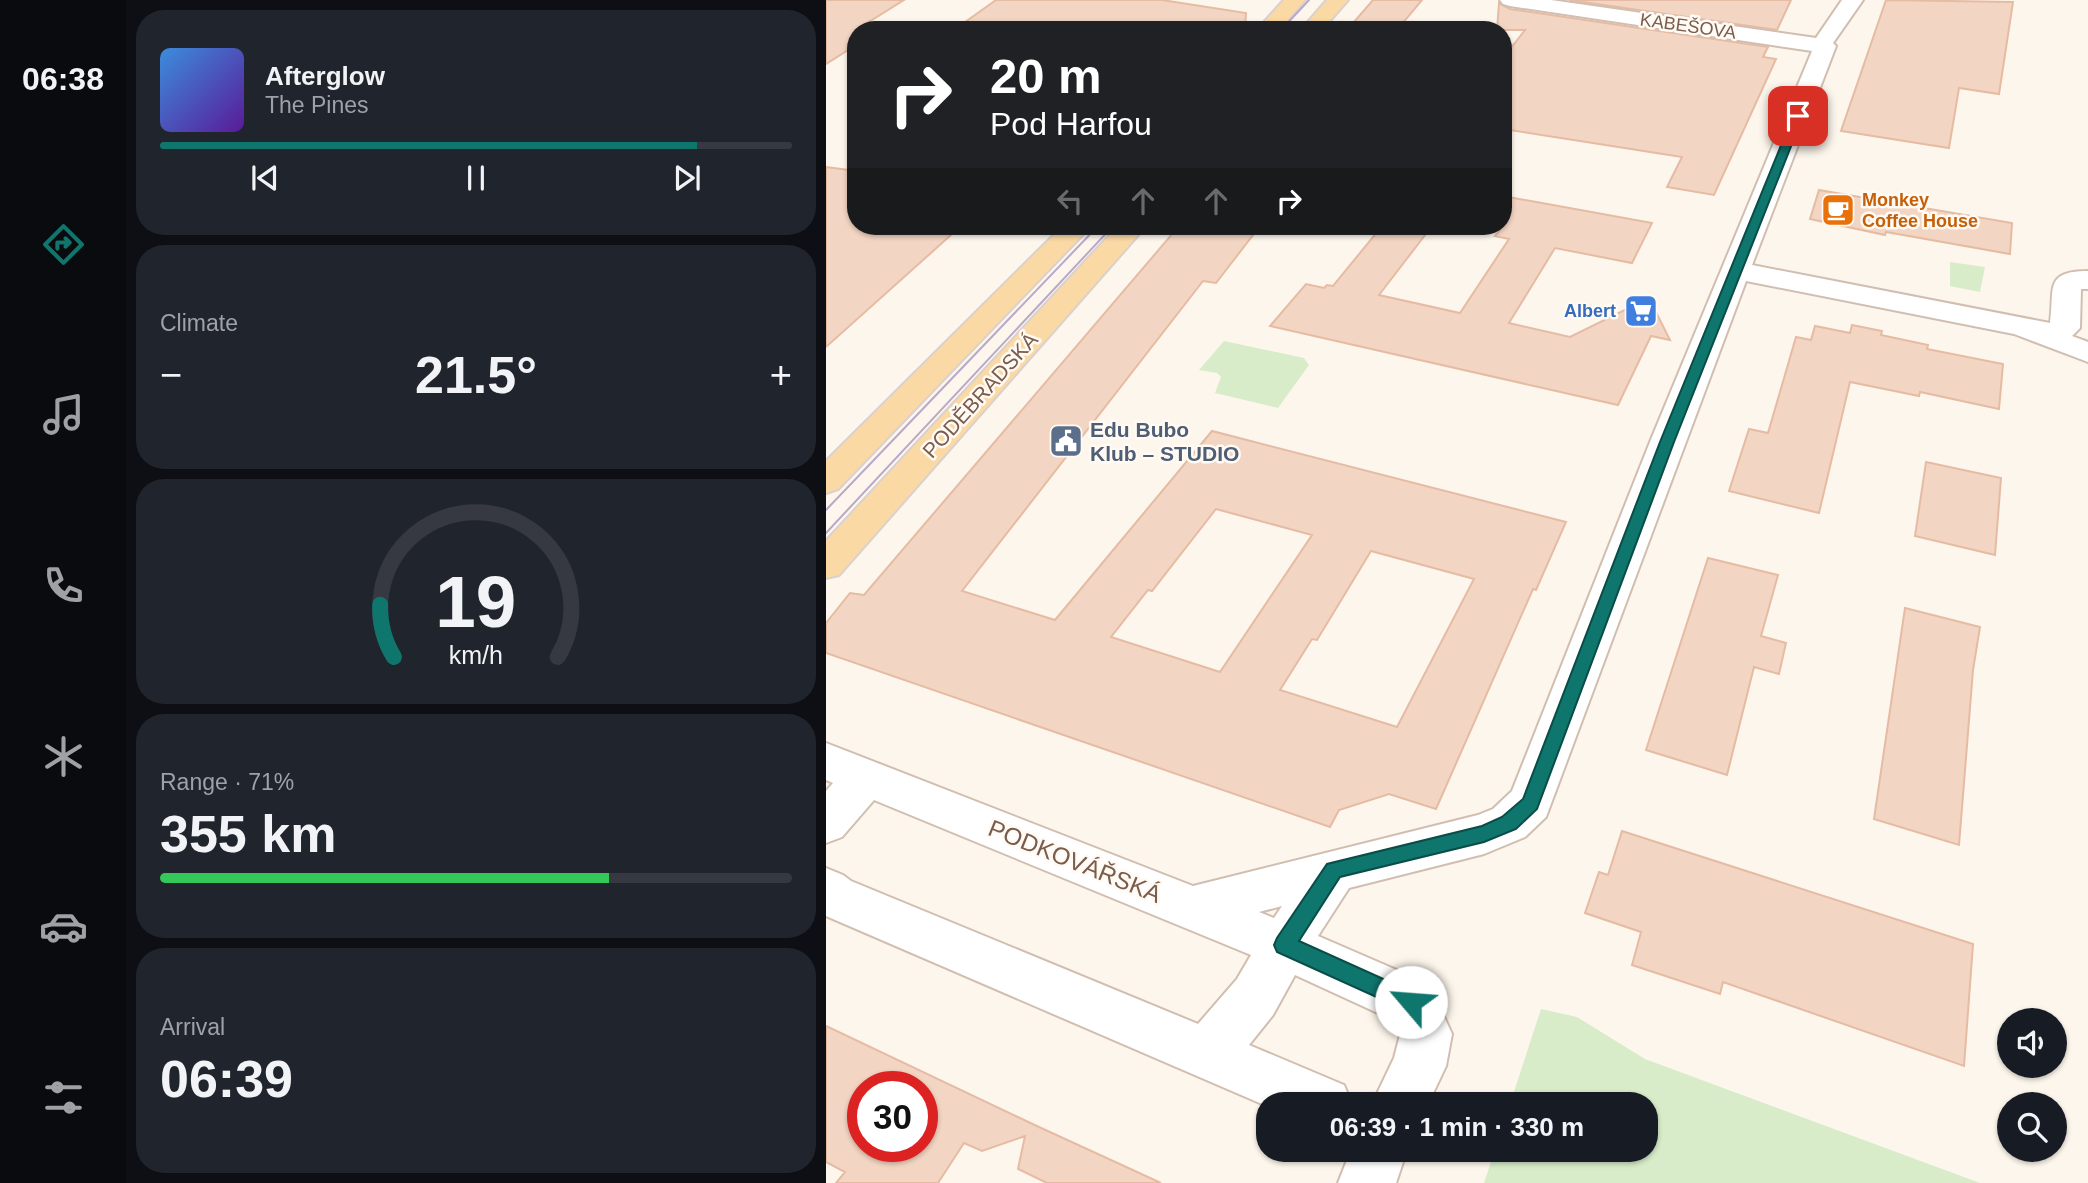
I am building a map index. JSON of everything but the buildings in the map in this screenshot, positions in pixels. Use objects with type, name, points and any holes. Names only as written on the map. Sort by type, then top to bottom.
[{"type":"main road","points":[[1275,21],[1295,0]]},
{"type":"main road","points":[[1319,21],[1338,0]]},
{"type":"main road","points":[[826,481],[1069,235]]},
{"type":"main road","name":"PODĚBRADSKÁ","points":[[826,565],[1125,235]]},
{"type":"street","name":"KABEŠOVA","points":[[1510,0],[1826,42]]},
{"type":"street","points":[[1193,908],[1484,834],[1509,823],[1530,803],[1667,442],[1826,42],[1843,10],[1853,0]]},
{"type":"street","points":[[1737,271],[2052,333],[2065,328],[2067,284],[2088,280]]},
{"type":"street","points":[[2022,327],[2088,353]]},
{"type":"street","name":"PODKOVÁŘSKÁ","points":[[826,823],[846,769],[1284,945],[1411,1002],[1426,1034],[1419,1066],[1405,1092]]},
{"type":"street","points":[[1208,1054],[1255,997],[1284,945],[1334,870]]},
{"type":"street","points":[[826,890],[834,897],[1297,1092]]},
{"type":"street","points":[[1367,1183],[1375,1162]]},
{"type":"green space","points":[[1950,262],[1985,267],[1980,292],[1950,286]]},
{"type":"green space","points":[[1224,341],[1304,358],[1309,365],[1278,408],[1215,393],[1221,377],[1217,373],[1199,370]]},
{"type":"green space","points":[[1541,1009],[1577,1017],[1645,1059],[1980,1183],[1484,1183],[1491,1162],[1658,1162],[1658,1092],[1514,1092]]},
{"type":"tram line","points":[[1289,21],[1309,0]]},
{"type":"tram line","points":[[826,510],[1089,235]]},
{"type":"tram line","points":[[826,533],[1105,235]]},
{"type":"place","name":"Monkey Coffee House","points":[[1838,210]]},
{"type":"place","name":"Albert","points":[[1641,311]]},
{"type":"place","name":"Edu Bubo Klub – STUDIO","points":[[1066,441]]},
{"type":"route","points":[[1411,1002],[1284,945],[1334,870],[1484,834],[1509,823],[1530,803],[1667,442],[1798,116]]}]
